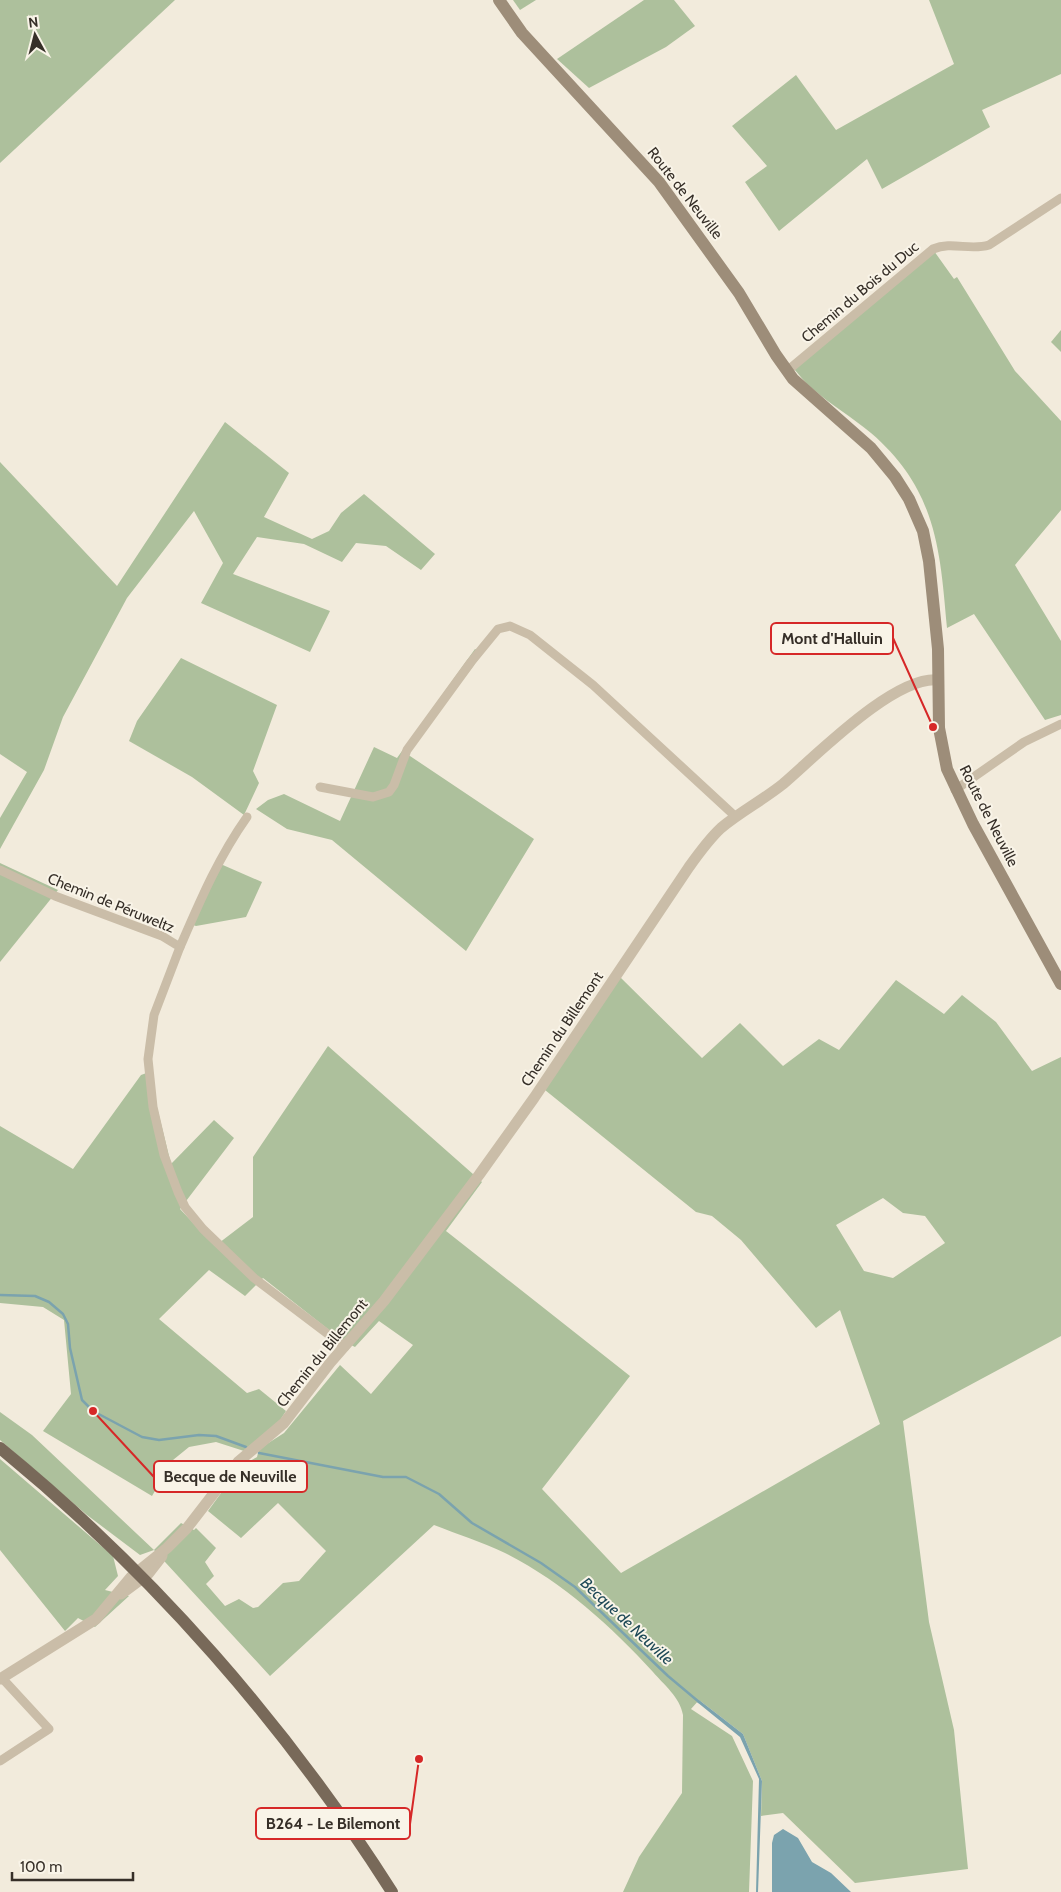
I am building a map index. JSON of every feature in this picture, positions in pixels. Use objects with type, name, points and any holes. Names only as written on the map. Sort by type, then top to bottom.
[{"type":"main road","name":"Route de Neuville","points":[[499,0],[522,34],[659,182],[739,293],[787,371],[808,394],[834,415],[845,419],[884,454],[901,474],[921,509],[931,537],[937,567],[940,620],[938,649],[940,739],[947,769],[955,790],[1061,984]]},
{"type":"main road","points":[[0,1448],[142,1573],[203,1642],[263,1711],[345,1821],[392,1892]]},
{"type":"street","name":"Chemin du Bois du Duc","points":[[787,371],[933,249],[946,245],[976,247],[989,245],[1061,198]]},
{"type":"street","points":[[320,787],[373,797],[388,792],[394,785],[407,750],[471,662],[496,631],[502,627],[510,626],[530,635],[593,685],[736,817]]},
{"type":"street","name":"Chemin du Billemont","points":[[1,1679],[86,1627],[175,1540],[201,1511],[238,1462],[284,1423],[384,1301],[479,1175],[534,1098],[693,862],[715,834],[782,784],[870,710],[916,682],[928,679],[938,680]]},
{"type":"street","points":[[955,790],[1024,742],[1061,724]]},
{"type":"street","points":[[180,947],[206,884],[229,842],[247,817]]},
{"type":"street","name":"Chemin de Péruweltz","points":[[0,870],[55,896],[158,934],[180,947],[154,1015],[148,1058],[153,1107],[164,1155],[178,1192],[185,1207],[203,1229],[254,1278],[345,1347]]},
{"type":"street","points":[[0,1761],[49,1729],[1,1679]]},
{"type":"green space","points":[[0,0],[175,0],[0,163]]},
{"type":"green space","points":[[513,0],[536,0],[520,10]]},
{"type":"green space","points":[[644,0],[674,0],[695,26],[666,47],[589,88],[557,59]]},
{"type":"green space","points":[[929,0],[1061,0],[1061,74],[982,110],[990,127],[882,189],[867,159],[779,231],[745,182],[767,166],[732,126],[796,75],[836,130],[954,64]]},
{"type":"green space","points":[[934,251],[954,279],[957,277],[1015,371],[1061,421],[1061,510],[1015,565],[1061,641],[1061,715],[1045,720],[974,614],[947,628],[941,572],[931,522],[922,498],[909,476],[893,454],[871,433],[820,395],[792,367]]},
{"type":"green space","points":[[1061,330],[1061,352],[1051,342]]},
{"type":"green space","points":[[225,422],[289,473],[264,517],[312,539],[329,531],[341,513],[364,494],[435,554],[421,570],[386,546],[356,543],[342,562],[304,544],[257,537],[233,574],[330,611],[310,652],[201,603],[223,563],[194,511],[127,598],[63,717],[44,770],[0,849],[0,818],[27,772],[0,754],[0,462],[117,586]]},
{"type":"green space","points":[[475,649],[483,653],[407,754],[534,839],[466,951],[332,840],[287,829],[256,809],[268,800],[284,794],[340,821],[374,747],[397,758]]},
{"type":"green space","points":[[181,658],[277,705],[253,771],[259,783],[244,815],[192,777],[129,741],[137,721]]},
{"type":"green space","points":[[216,862],[262,882],[246,917],[196,926],[187,923]]},
{"type":"green space","points":[[0,863],[58,890],[0,962]]},
{"type":"green space","points":[[620,977],[702,1058],[740,1023],[783,1066],[819,1039],[839,1050],[896,980],[944,1014],[962,995],[996,1022],[1032,1071],[1061,1057],[1061,1336],[903,1421],[929,1622],[954,1730],[968,1869],[855,1883],[783,1813],[761,1816],[762,1781],[743,1734],[699,1700],[691,1709],[732,1736],[753,1781],[749,1892],[623,1892],[639,1857],[682,1793],[683,1715],[679,1703],[667,1687],[620,1638],[584,1606],[546,1577],[505,1553],[434,1525],[270,1676],[154,1550],[181,1523],[194,1530],[196,1528],[216,1548],[205,1562],[214,1576],[206,1584],[225,1606],[239,1599],[253,1608],[258,1607],[283,1583],[299,1581],[326,1551],[278,1503],[241,1538],[208,1511],[240,1467],[257,1457],[259,1449],[284,1433],[340,1365],[371,1394],[413,1345],[379,1321],[355,1347],[343,1341],[263,1278],[245,1296],[209,1270],[159,1319],[247,1393],[259,1389],[286,1411],[275,1428],[244,1451],[216,1442],[189,1447],[173,1460],[152,1496],[43,1431],[71,1394],[64,1320],[43,1307],[0,1303],[0,1126],[73,1169],[141,1075],[152,1071],[152,1087],[171,1164],[214,1120],[234,1138],[180,1209],[215,1246],[253,1217],[253,1157],[328,1046],[482,1182],[446,1231],[630,1376],[542,1489],[621,1573],[880,1424],[840,1310],[816,1328],[741,1240],[712,1216],[696,1212],[545,1090]],"holes":[[[883,1198],[903,1213],[925,1216],[945,1243],[893,1278],[864,1271],[836,1225]]]},
{"type":"green space","points":[[0,1412],[32,1435],[154,1550],[140,1555],[87,1515],[0,1440]]},
{"type":"green space","points":[[0,1459],[113,1556],[118,1576],[105,1590],[129,1596],[95,1627],[78,1618],[65,1631],[0,1550]]},
{"type":"water","points":[[699,1700],[743,1734],[762,1781],[758,1892],[756,1892],[759,1779],[740,1737],[697,1702]]},
{"type":"water","points":[[783,1829],[798,1838],[812,1862],[831,1873],[851,1892],[772,1892],[772,1843],[774,1835]]},
{"type":"waterway","name":"Becque de Neuville","points":[[0,1295],[35,1296],[49,1302],[63,1314],[68,1324],[70,1348],[82,1400],[93,1411],[142,1437],[159,1440],[199,1435],[216,1436],[246,1447]]},
{"type":"waterway","name":"Becque de Neuville","points":[[259,1453],[383,1477],[406,1477],[439,1494],[472,1523],[541,1563],[575,1587],[668,1676],[699,1702]]},
{"type":"place","name":"Mont d'Halluin","points":[[933,727]]},
{"type":"place","name":"Becque de Neuville","points":[[93,1411]]},
{"type":"place","name":"B264 - Le Bilemont","points":[[419,1759]]}]
